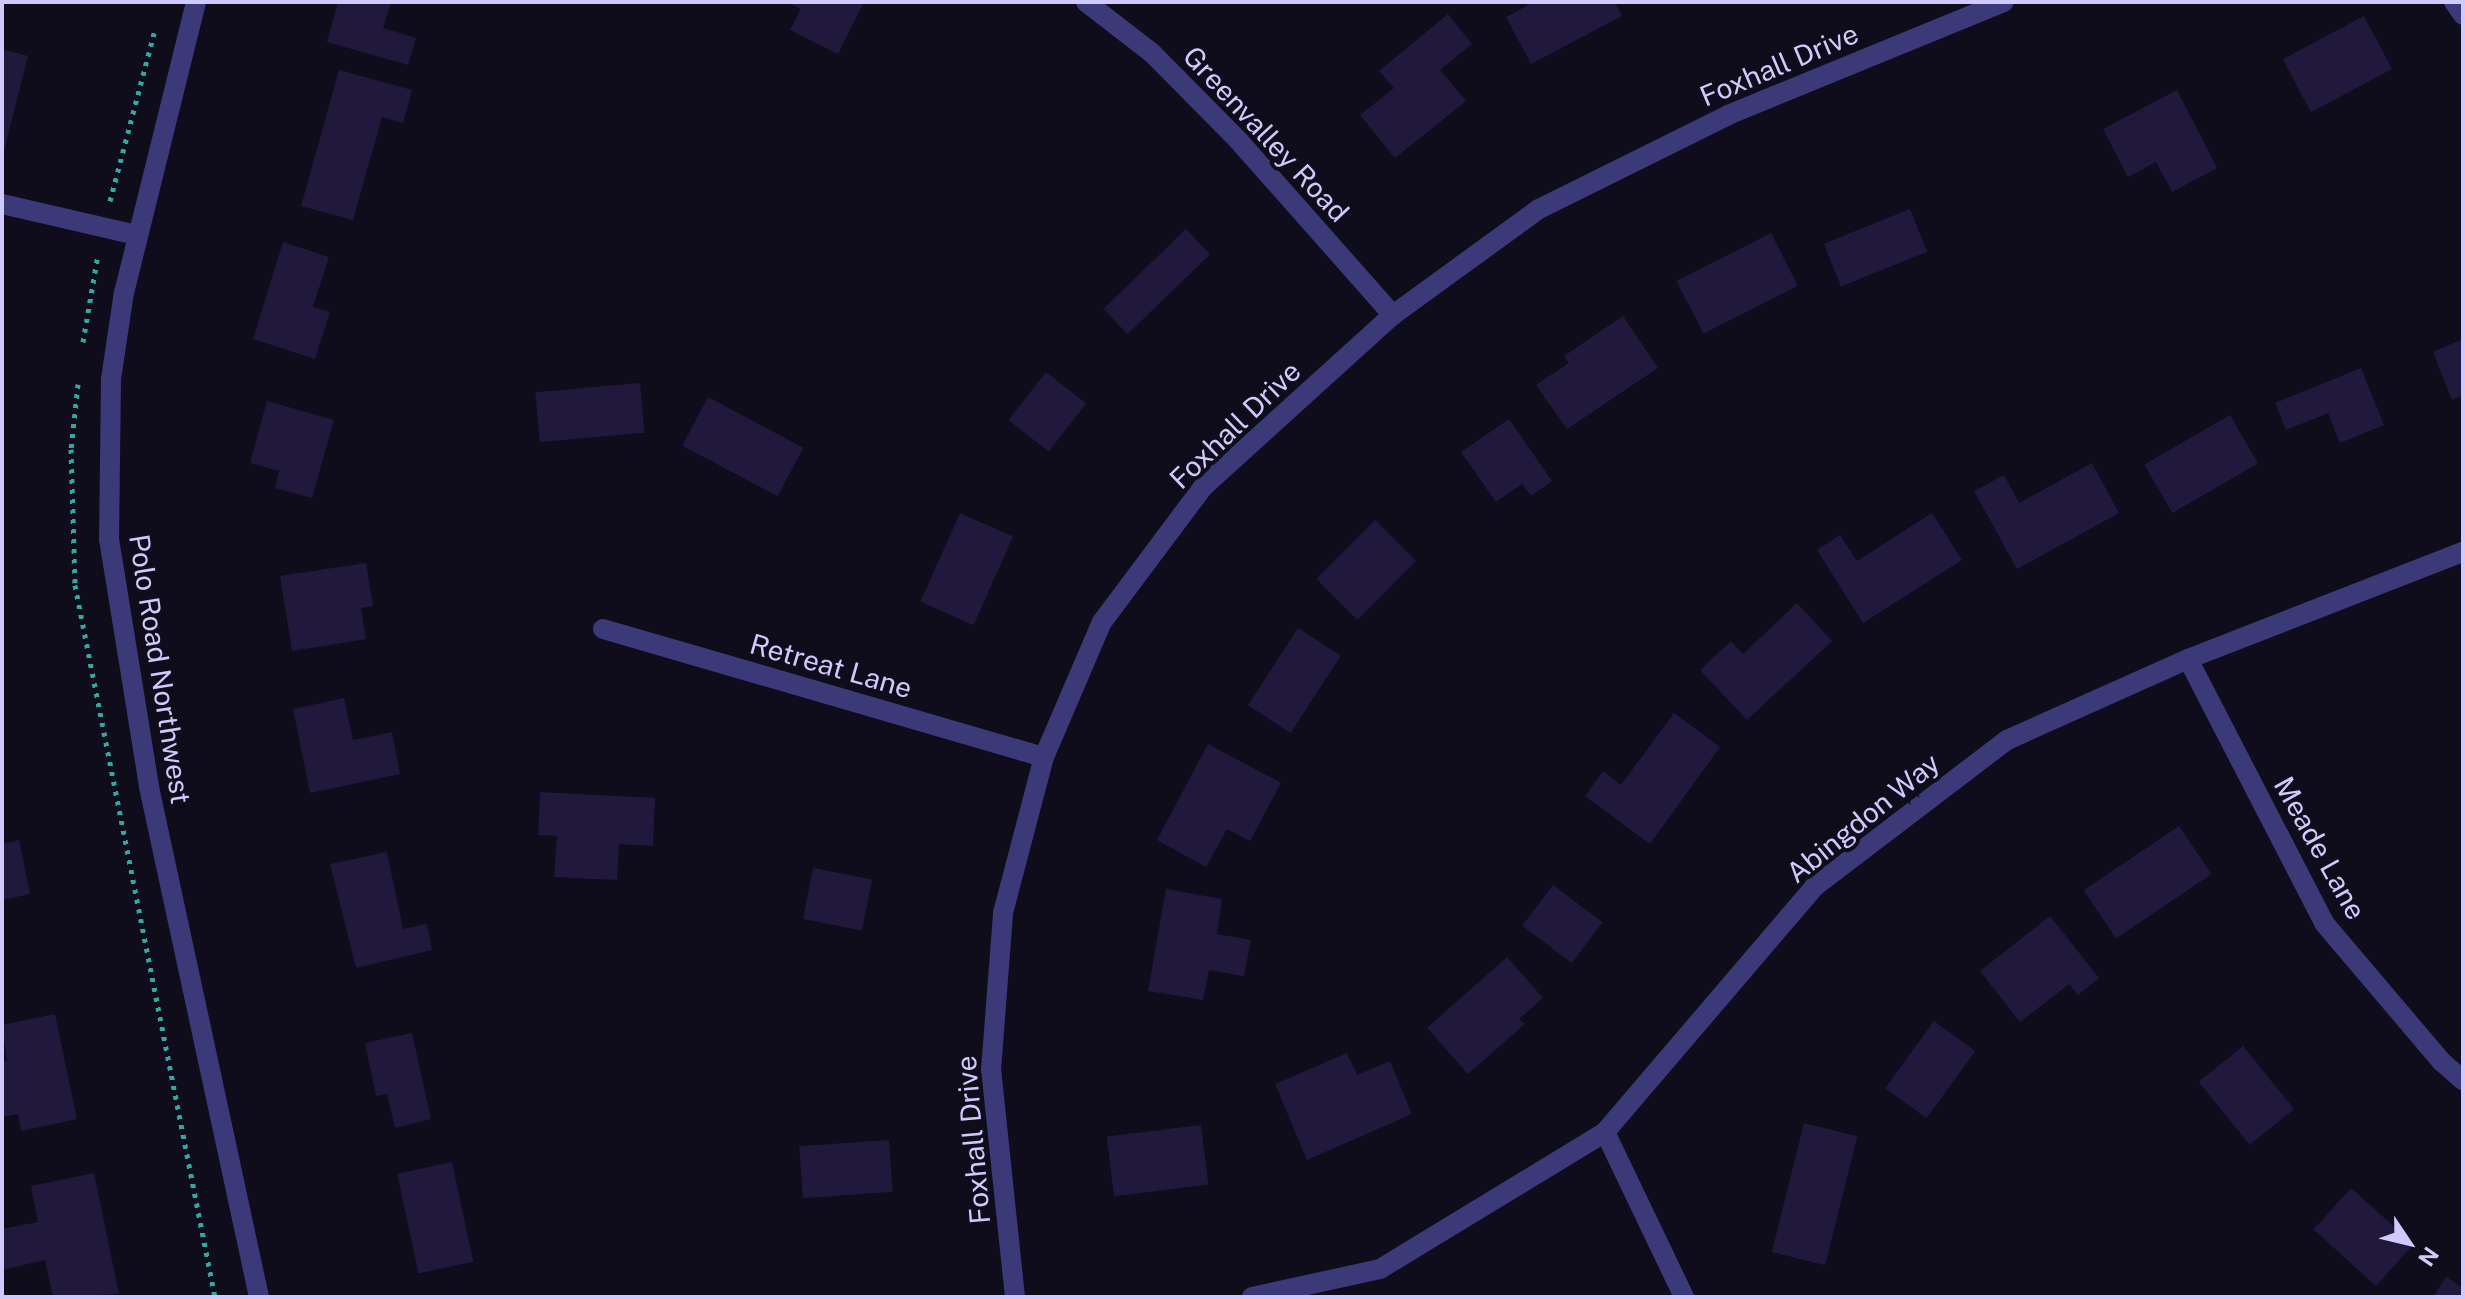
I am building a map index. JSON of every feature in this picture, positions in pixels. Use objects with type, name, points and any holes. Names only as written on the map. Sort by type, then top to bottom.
[{"type":"street","name":"Polo Road Northwest","points":[[196,2],[136,235],[111,379],[106,456],[114,591],[149,787],[219,1095],[259,1297]]},
{"type":"street","name":"Greenvalley Road","points":[[1086,2],[1152,53],[1227,129],[1393,315]]},
{"type":"street","name":"Foxhall Drive","points":[[1015,1297],[991,1070],[1003,913],[1044,757],[1102,622],[1203,487],[1393,315],[1539,209],[1728,115],[2004,2]]},
{"type":"street","points":[[2454,2],[2463,15]]},
{"type":"street","points":[[2,204],[136,235]]},
{"type":"street","name":"Abingdon Way","points":[[1252,1297],[1380,1269],[1605,1132],[1814,887],[2007,740],[2188,659],[2463,552]]},
{"type":"street","name":"Retreat Lane","points":[[603,629],[1044,757]]},
{"type":"street","name":"Meade Lane","points":[[2188,659],[2324,923],[2442,1062],[2463,1080]]},
{"type":"street","points":[[1605,1132],[1684,1297]]},
{"type":"building","points":[[338,2],[391,2],[383,28],[416,38],[408,65],[327,42]]},
{"type":"building","points":[[787,2],[864,2],[838,54],[790,30],[801,9]]},
{"type":"building","points":[[1534,2],[1615,2],[1622,16],[1531,64],[1506,17]]},
{"type":"building","points":[[1448,14],[1472,44],[1440,70],[1466,101],[1395,158],[1360,115],[1394,88],[1379,71]]},
{"type":"building","points":[[2364,16],[2392,69],[2311,112],[2283,59]]},
{"type":"building","points":[[2,49],[28,56],[3,155],[2,155]]},
{"type":"building","points":[[339,70],[412,90],[403,123],[382,117],[353,220],[301,206]]},
{"type":"building","points":[[2177,90],[2217,168],[2172,192],[2156,162],[2128,177],[2103,129]]},
{"type":"building","points":[[1910,209],[1927,252],[1841,286],[1824,244]]},
{"type":"building","points":[[1186,229],[1210,254],[1128,334],[1103,309]]},
{"type":"building","points":[[1771,233],[1798,286],[1703,334],[1677,281]]},
{"type":"building","points":[[283,242],[329,257],[313,307],[330,312],[315,359],[253,339]]},
{"type":"building","points":[[1623,316],[1658,368],[1567,429],[1536,385],[1569,363],[1564,356]]},
{"type":"building","points":[[2463,339],[2463,395],[2452,400],[2433,352]]},
{"type":"building","points":[[2361,368],[2384,425],[2340,443],[2328,413],[2286,430],[2275,403]]},
{"type":"building","points":[[1046,372],[1086,403],[1049,451],[1008,420]]},
{"type":"building","points":[[640,383],[644,433],[540,442],[535,392]]},
{"type":"building","points":[[708,397],[803,448],[778,496],[682,446]]},
{"type":"building","points":[[267,401],[334,420],[312,498],[275,488],[279,471],[250,463]]},
{"type":"building","points":[[2230,415],[2258,463],[2172,513],[2144,464]]},
{"type":"building","points":[[1509,419],[1552,481],[1531,496],[1522,484],[1496,502],[1461,452]]},
{"type":"building","points":[[2092,463],[2119,513],[2017,569],[1974,491],[2004,475],[2019,503]]},
{"type":"building","points":[[960,513],[1013,537],[974,625],[921,602]]},
{"type":"building","points":[[1932,513],[1962,560],[1863,623],[1817,550],[1840,535],[1857,561]]},
{"type":"building","points":[[1375,520],[1416,561],[1357,620],[1316,579]]},
{"type":"building","points":[[366,563],[373,606],[361,608],[366,639],[292,651],[280,576]]},
{"type":"building","points":[[1797,603],[1832,641],[1747,720],[1700,670],[1731,641],[1743,654]]},
{"type":"building","points":[[1298,628],[1341,656],[1291,733],[1248,705]]},
{"type":"building","points":[[344,698],[353,740],[392,732],[400,774],[310,793],[293,709]]},
{"type":"building","points":[[1674,713],[1720,747],[1650,844],[1585,796],[1603,771],[1621,785]]},
{"type":"building","points":[[1208,744],[1281,783],[1250,841],[1227,829],[1206,867],[1157,840]]},
{"type":"building","points":[[540,792],[655,798],[653,846],[619,844],[617,880],[554,877],[557,836],[538,835]]},
{"type":"building","points":[[2179,826],[2211,874],[2116,938],[2084,890]]},
{"type":"building","points":[[19,840],[30,894],[2,900],[2,844]]},
{"type":"building","points":[[387,852],[403,929],[427,924],[432,950],[356,968],[330,864]]},
{"type":"building","points":[[813,868],[872,879],[862,930],[803,919]]},
{"type":"building","points":[[1553,885],[1603,922],[1572,963],[1522,926]]},
{"type":"building","points":[[1166,889],[1222,899],[1217,934],[1251,940],[1244,976],[1209,970],[1203,1000],[1148,991]]},
{"type":"building","points":[[2050,916],[2099,978],[2078,995],[2069,984],[2020,1022],[1980,971]]},
{"type":"building","points":[[1507,957],[1543,998],[1519,1019],[1525,1024],[1468,1074],[1427,1028]]},
{"type":"building","points":[[55,1014],[77,1119],[21,1131],[18,1114],[2,1117],[2,1062],[7,1061],[2,1025]]},
{"type":"building","points":[[1934,1021],[1975,1051],[1926,1118],[1885,1088]]},
{"type":"building","points":[[412,1033],[431,1119],[395,1128],[387,1094],[376,1096],[365,1043]]},
{"type":"building","points":[[2243,1046],[2294,1109],[2250,1145],[2199,1082]]},
{"type":"building","points":[[1347,1053],[1357,1075],[1390,1061],[1412,1114],[1307,1160],[1275,1084]]},
{"type":"building","points":[[1804,1123],[1857,1136],[1825,1265],[1772,1252]]},
{"type":"building","points":[[1201,1125],[1208,1185],[1114,1196],[1107,1137]]},
{"type":"building","points":[[889,1140],[893,1192],[803,1198],[799,1146]]},
{"type":"building","points":[[452,1162],[473,1262],[418,1273],[397,1174]]},
{"type":"building","points":[[94,1173],[119,1294],[53,1297],[45,1260],[2,1270],[2,1229],[38,1222],[31,1186]]},
{"type":"building","points":[[2351,1188],[2413,1244],[2376,1286],[2314,1230]]},
{"type":"building","points":[[2446,1277],[2463,1288],[2463,1297],[2433,1297]]}]
